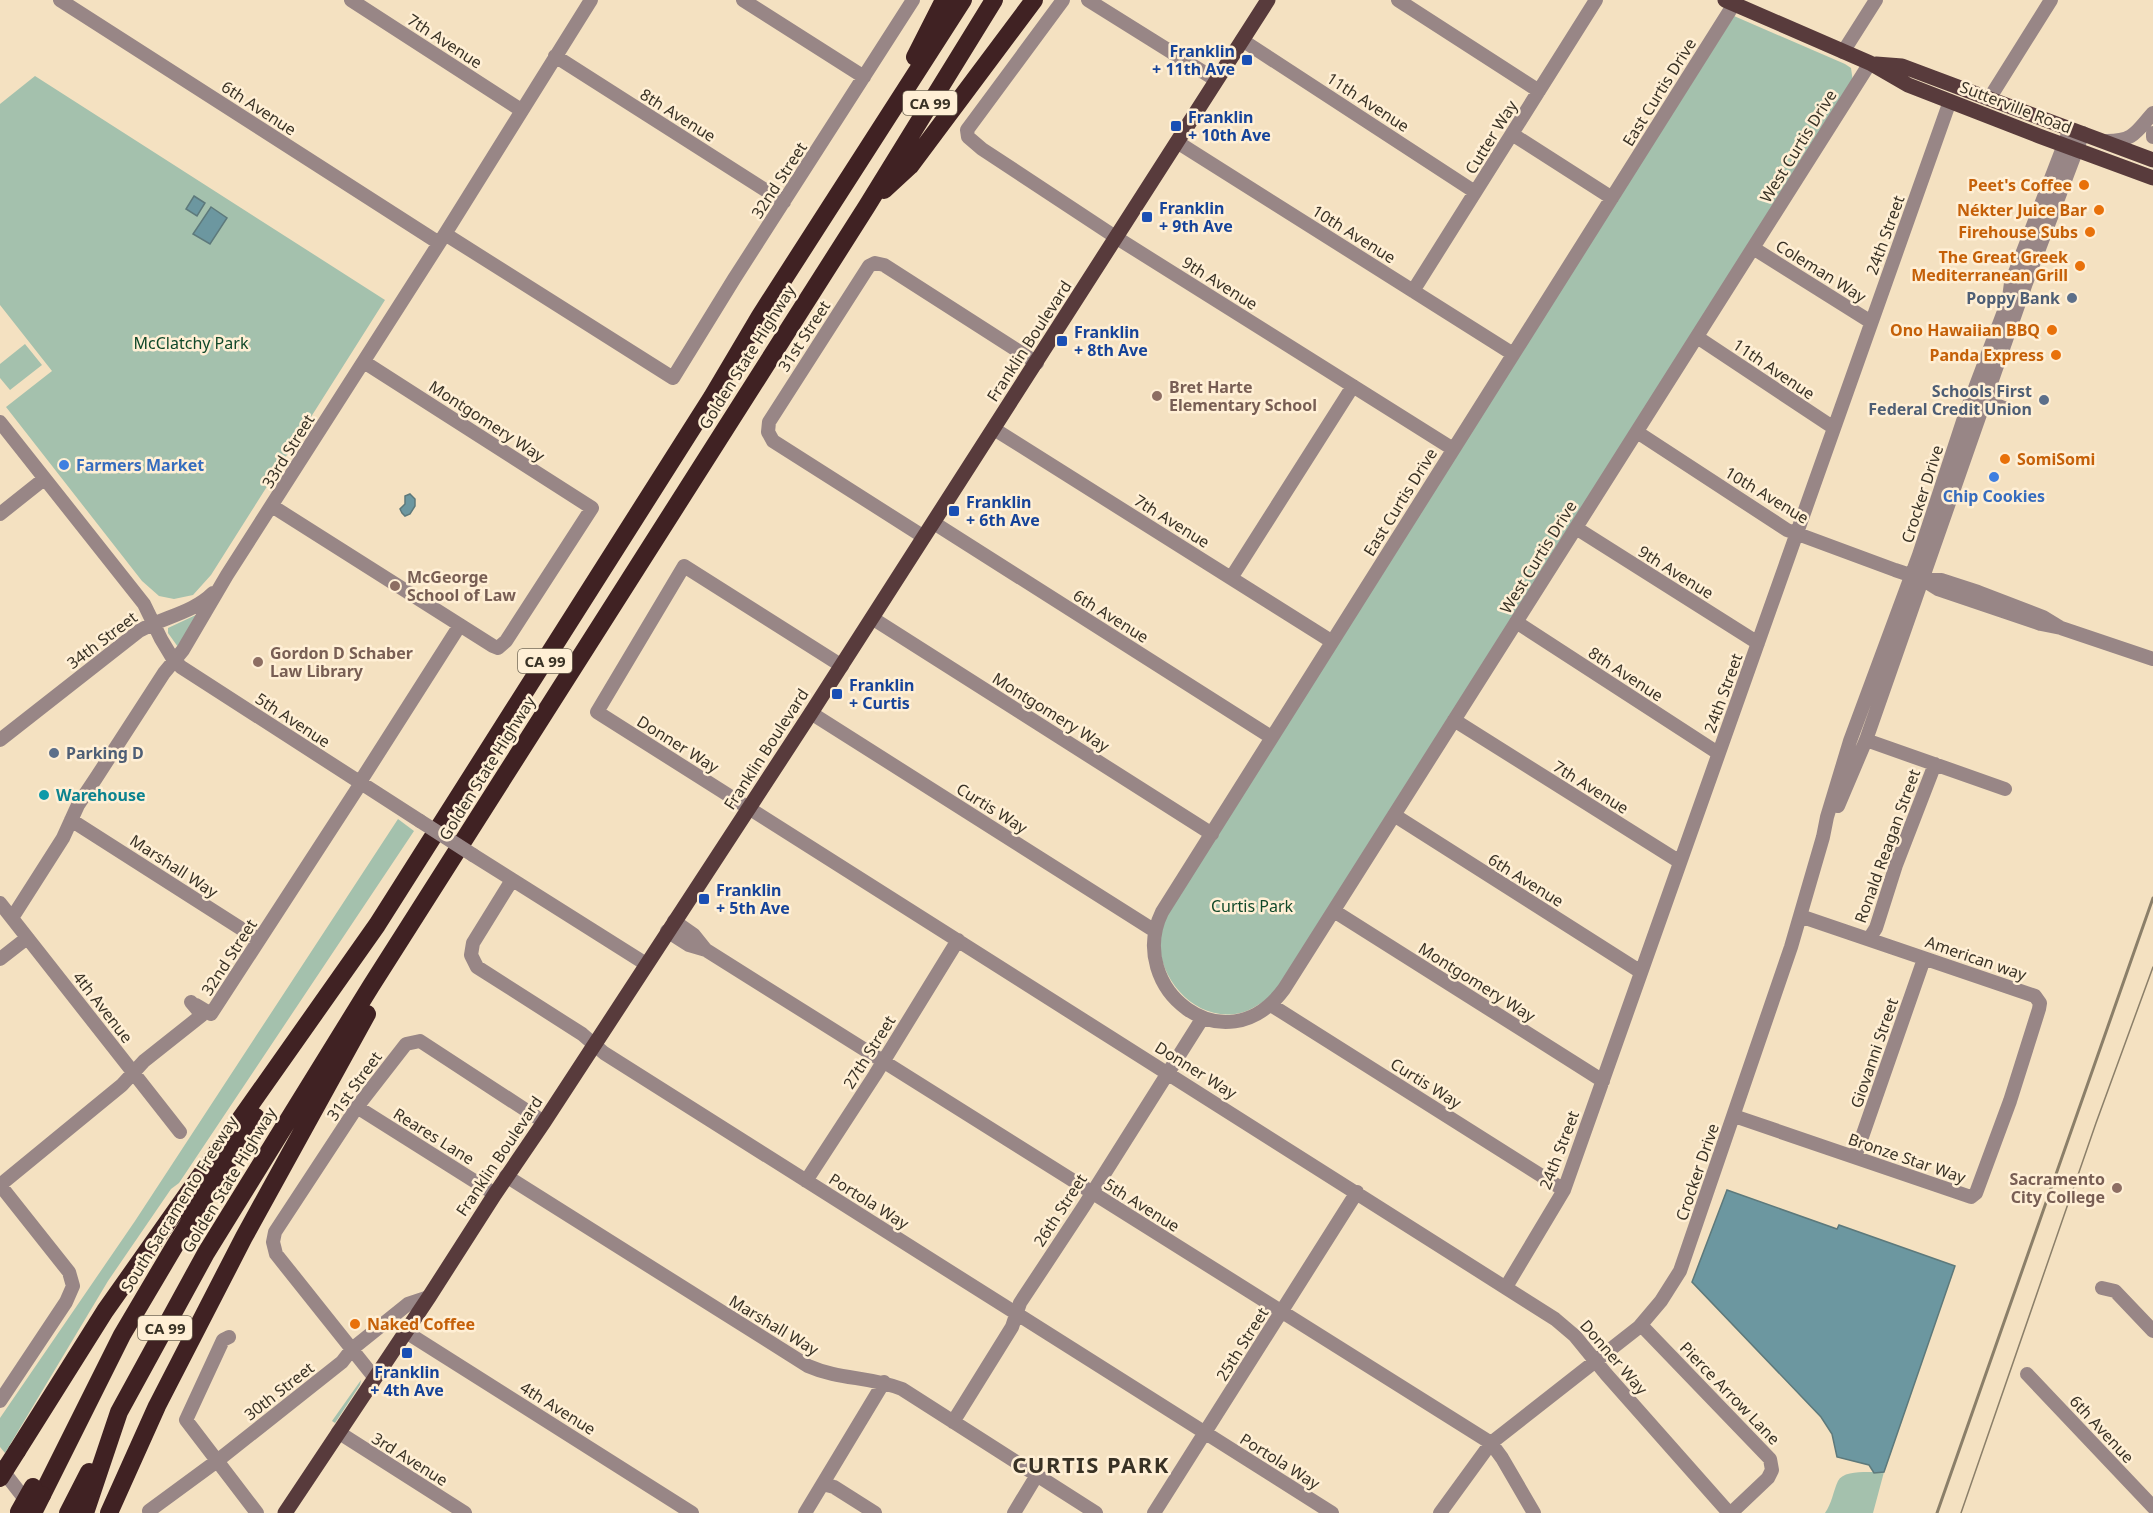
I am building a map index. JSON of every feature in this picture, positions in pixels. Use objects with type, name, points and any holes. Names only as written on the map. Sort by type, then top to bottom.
[{"type":"highway","points":[[863,158],[944,0]]},
{"type":"highway","name":"Golden State Highway","points":[[0,1478],[105,1311],[377,925],[706,407],[760,316],[963,0]]},
{"type":"highway","name":"Golden State Highway","points":[[85,1513],[119,1412],[206,1253],[371,986],[867,206],[994,0]]},
{"type":"highway","points":[[867,206],[910,165],[1035,0]]},
{"type":"highway","points":[[109,1513],[158,1406],[244,1237],[439,880]]},
{"type":"highway","name":"South Sacramento Freeway","points":[[30,1506],[122,1335],[177,1242],[377,925]]},
{"type":"highway","points":[[68,1513],[119,1412]]},
{"type":"main road","name":"Franklin Boulevard","points":[[285,1513],[842,666],[1268,0]]},
{"type":"main road","name":"Sutterville Road","points":[[1730,2],[1870,63],[1908,85],[2153,178]]},
{"type":"main road","name":"Sutterville Road","points":[[1870,63],[1902,66],[2153,160]]},
{"type":"main road","points":[[1950,101],[1953,97],[1962,98],[2000,111],[2008,107]]},
{"type":"street","name":"6th Avenue","points":[[60,0],[442,239],[674,378]]},
{"type":"street","name":"7th Avenue","points":[[351,0],[521,110]]},
{"type":"street","name":"33rd Street","points":[[12,918],[63,838],[96,778],[173,659],[183,650],[227,575],[442,239],[591,0]]},
{"type":"street","points":[[743,0],[864,77]]},
{"type":"street","name":"32nd Street","points":[[674,378],[734,279],[913,0]]},
{"type":"street","name":"9th Avenue","points":[[1063,0],[968,130],[968,137],[1117,238],[1453,449]]},
{"type":"street","points":[[1088,0],[1216,80]]},
{"type":"street","points":[[1398,0],[1539,91]]},
{"type":"street","name":"Cutter Way","points":[[1413,291],[1596,0]]},
{"type":"street","points":[[1843,52],[1876,0]]},
{"type":"street","points":[[1989,99],[2051,0]]},
{"type":"street","name":"East Curtis Drive","points":[[1202,1019],[1182,1006],[1156,966],[1155,931],[1162,912],[1612,198],[1730,2]]},
{"type":"street","name":"11th Avenue","points":[[1242,40],[1475,192]]},
{"type":"street","name":"8th Avenue","points":[[555,56],[784,202]]},
{"type":"street","name":"West Curtis Drive","points":[[1202,1019],[1214,1022],[1251,1017],[1271,1005],[1284,989],[1870,63]]},
{"type":"street","name":"24th Street","points":[[1506,1287],[1564,1190],[1950,101]]},
{"type":"street","points":[[2102,141],[2124,141],[2135,134],[2153,113]]},
{"type":"street","name":"Crocker Drive","points":[[1823,837],[1866,740],[1917,577],[1979,399],[2009,298],[2011,283],[2077,131]]},
{"type":"street","points":[[1512,134],[1612,198]]},
{"type":"street","name":"10th Avenue","points":[[1177,142],[1513,354]]},
{"type":"street","name":"Coleman Way","points":[[1753,248],[1871,322]]},
{"type":"street","name":"31st Street","points":[[924,537],[773,441],[768,432],[769,422],[781,402],[869,266],[875,263],[884,265],[1037,363]]},
{"type":"street","name":"11th Avenue","points":[[1697,337],[1834,428]]},
{"type":"street","name":"Montgomery Way","points":[[363,362],[592,508],[506,641],[498,648],[460,625]]},
{"type":"street","points":[[1232,578],[1353,386]]},
{"type":"street","points":[[1979,399],[2004,408]]},
{"type":"street","name":"5th Avenue","points":[[0,422],[144,604],[173,659],[181,667],[646,964]]},
{"type":"street","name":"7th Avenue","points":[[994,429],[1332,641]]},
{"type":"street","name":"10th Avenue","points":[[1637,432],[1787,530],[1917,577],[1938,589],[2153,659]]},
{"type":"street","points":[[0,514],[44,479]]},
{"type":"street","points":[[272,506],[460,625]]},
{"type":"street","name":"6th Avenue","points":[[934,523],[1271,737]]},
{"type":"street","name":"9th Avenue","points":[[1576,528],[1758,643]]},
{"type":"street","name":"Donner Way","points":[[842,666],[684,566],[597,712],[1357,1192],[1567,1328],[1730,1513]]},
{"type":"street","name":"34th Street","points":[[0,740],[140,631],[153,623],[202,603],[227,575]]},
{"type":"street","name":"Crocker Drive","points":[[1491,1443],[1596,1362],[1641,1324],[1661,1301],[1680,1270],[1800,916],[1850,741],[1917,577]]},
{"type":"street","name":"Montgomery Way","points":[[873,618],[1212,834]]},
{"type":"street","name":"8th Avenue","points":[[1516,622],[1718,753]]},
{"type":"street","name":"32nd Street","points":[[0,1185],[122,1086],[144,1061],[202,1016],[191,1002],[210,1014],[460,625]]},
{"type":"street","name":"Curtis Way","points":[[811,713],[1155,931]]},
{"type":"street","name":"7th Avenue","points":[[1454,720],[1680,862]]},
{"type":"street","points":[[1866,740],[2005,789]]},
{"type":"street","name":"Ronald Reagan Street","points":[[1869,939],[1876,928],[1896,865],[1935,764]]},
{"type":"street","name":"6th Avenue","points":[[1394,815],[1641,972]]},
{"type":"street","name":"Marshall Way","points":[[71,820],[259,940]]},
{"type":"street","name":"Portola Way","points":[[512,880],[473,943],[471,956],[477,967],[806,1181],[1332,1513]]},
{"type":"street","name":"4th Avenue","points":[[0,903],[180,1132]]},
{"type":"street","name":"Montgomery Way","points":[[1334,911],[1603,1081]]},
{"type":"street","name":"American way","points":[[1800,916],[2035,996],[2040,1003],[2037,1019],[2010,1101]]},
{"type":"street","name":"5th Avenue","points":[[671,926],[689,945],[706,950],[1491,1443],[1534,1513]]},
{"type":"street","points":[[0,959],[27,938]]},
{"type":"street","name":"27th Street","points":[[806,1181],[958,940]]},
{"type":"street","name":"Giovanni Street","points":[[1855,1157],[1924,959]]},
{"type":"street","name":"Curtis Way","points":[[1271,1005],[1564,1190]]},
{"type":"street","name":"26th Street","points":[[953,1422],[1012,1327],[1020,1303],[1202,1019]]},
{"type":"street","name":"31st Street","points":[[352,1349],[276,1254],[273,1242],[275,1232],[357,1107],[406,1044],[420,1041],[544,1122]]},
{"type":"street","name":"Bronze Star Way","points":[[1734,1116],[1971,1197],[1976,1193],[2010,1101]]},
{"type":"street","name":"Reares Lane","points":[[357,1107],[495,1194]]},
{"type":"street","name":"Marshall Way","points":[[506,1176],[808,1366],[836,1376],[884,1382],[902,1389],[1096,1513]]},
{"type":"street","points":[[0,1185],[69,1272],[73,1286],[66,1302],[0,1401]]},
{"type":"street","name":"25th Street","points":[[1154,1513],[1357,1192]]},
{"type":"street","points":[[2102,1288],[2115,1291],[2153,1331]]},
{"type":"street","name":"30th Street","points":[[150,1512],[342,1362],[352,1349],[408,1304],[429,1297]]},
{"type":"street","name":"Pierce Arrow Lane","points":[[1641,1324],[1770,1459],[1772,1470],[1768,1478],[1730,1513]]},
{"type":"street","name":"4th Avenue","points":[[406,1332],[692,1513]]},
{"type":"street","points":[[229,1337],[223,1340],[186,1420],[257,1513]]},
{"type":"street","points":[[352,1349],[374,1377]]},
{"type":"street","name":"6th Avenue","points":[[2027,1374],[2153,1507]]},
{"type":"street","points":[[805,1513],[884,1382]]},
{"type":"street","name":"3rd Avenue","points":[[338,1432],[465,1513]]},
{"type":"street","points":[[1440,1513],[1491,1443]]},
{"type":"street","points":[[0,1467],[30,1506]]},
{"type":"street","points":[[1014,1513],[1037,1475]]},
{"type":"street","points":[[823,1484],[834,1487],[875,1513]]},
{"type":"green space","name":"Curtis Park","points":[[1734,16],[1845,64],[1851,68],[1853,82],[1283,986],[1260,1003],[1242,1012],[1219,1014],[1204,1010],[1180,992],[1170,979],[1164,965],[1160,949],[1160,934],[1168,912]]},
{"type":"green space","name":"McClatchy Park","points":[[35,76],[385,300],[211,575],[193,595],[174,599],[159,596],[142,581],[6,407],[52,371],[0,305],[0,104]]},
{"type":"green space","points":[[25,344],[42,365],[10,390],[0,378],[0,364]]},
{"type":"green space","points":[[198,614],[178,647],[168,633],[168,628]]},
{"type":"green space","points":[[398,819],[414,831],[179,1183],[171,1189],[108,1281],[5,1453],[0,1447],[0,1418],[135,1221]]},
{"type":"green space","points":[[361,1380],[360,1385],[335,1423],[332,1421]]},
{"type":"green space","points":[[1884,1472],[1873,1513],[1825,1513],[1841,1477],[1852,1473]]},
{"type":"water","points":[[194,196],[205,203],[197,216],[186,209]]},
{"type":"water","points":[[211,207],[227,218],[210,244],[193,234]]},
{"type":"water","points":[[410,494],[415,499],[415,506],[410,514],[405,516],[400,509],[405,504],[405,496]]},
{"type":"water","points":[[1727,1190],[1837,1229],[1839,1225],[1955,1266],[1884,1472],[1874,1473],[1869,1465],[1837,1457],[1832,1434],[1821,1417],[1692,1282]]},
{"type":"tram line","points":[[1961,1513],[2096,1123],[2153,967]]},
{"type":"railway","points":[[1937,1513],[2153,898]]},
{"type":"place","name":"Franklin + 11th Ave","points":[[1247,60]]},
{"type":"place","name":"Franklin + 10th Ave","points":[[1176,126]]},
{"type":"place","name":"Peet's Coffee","points":[[2084,185]]},
{"type":"place","name":"Nékter Juice Bar","points":[[2099,210]]},
{"type":"place","name":"Franklin + 9th Ave","points":[[1147,217]]},
{"type":"place","name":"Firehouse Subs","points":[[2090,232]]},
{"type":"place","name":"The Great Greek Mediterranean Grill","points":[[2080,266]]},
{"type":"place","name":"Poppy Bank","points":[[2072,298]]},
{"type":"place","name":"Ono Hawaiian BBQ","points":[[2052,330]]},
{"type":"place","name":"Franklin + 8th Ave","points":[[1062,341]]},
{"type":"place","name":"Panda Express","points":[[2056,355]]},
{"type":"place","name":"Bret Harte Elementary School","points":[[1157,396]]},
{"type":"place","name":"Schools First Federal Credit Union","points":[[2044,400]]},
{"type":"place","name":"SomiSomi","points":[[2005,459]]},
{"type":"place","name":"Farmers Market","points":[[64,465]]},
{"type":"place","name":"Chip Cookies","points":[[1994,477]]},
{"type":"place","name":"Franklin + 6th Ave","points":[[954,511]]},
{"type":"place","name":"McGeorge School of Law","points":[[395,586]]},
{"type":"place","name":"Gordon D Schaber Law Library","points":[[258,662]]},
{"type":"place","name":"Franklin + Curtis","points":[[837,694]]},
{"type":"place","name":"Parking D","points":[[54,753]]},
{"type":"place","name":"Warehouse","points":[[44,795]]},
{"type":"place","name":"Franklin + 5th Ave","points":[[704,899]]},
{"type":"place","name":"Sacramento City College","points":[[2117,1188]]},
{"type":"place","name":"Naked Coffee","points":[[355,1324]]},
{"type":"place","name":"Franklin + 4th Ave","points":[[407,1353]]},
{"type":"district","name":"CURTIS PARK","points":[[1091,1464]]}]
